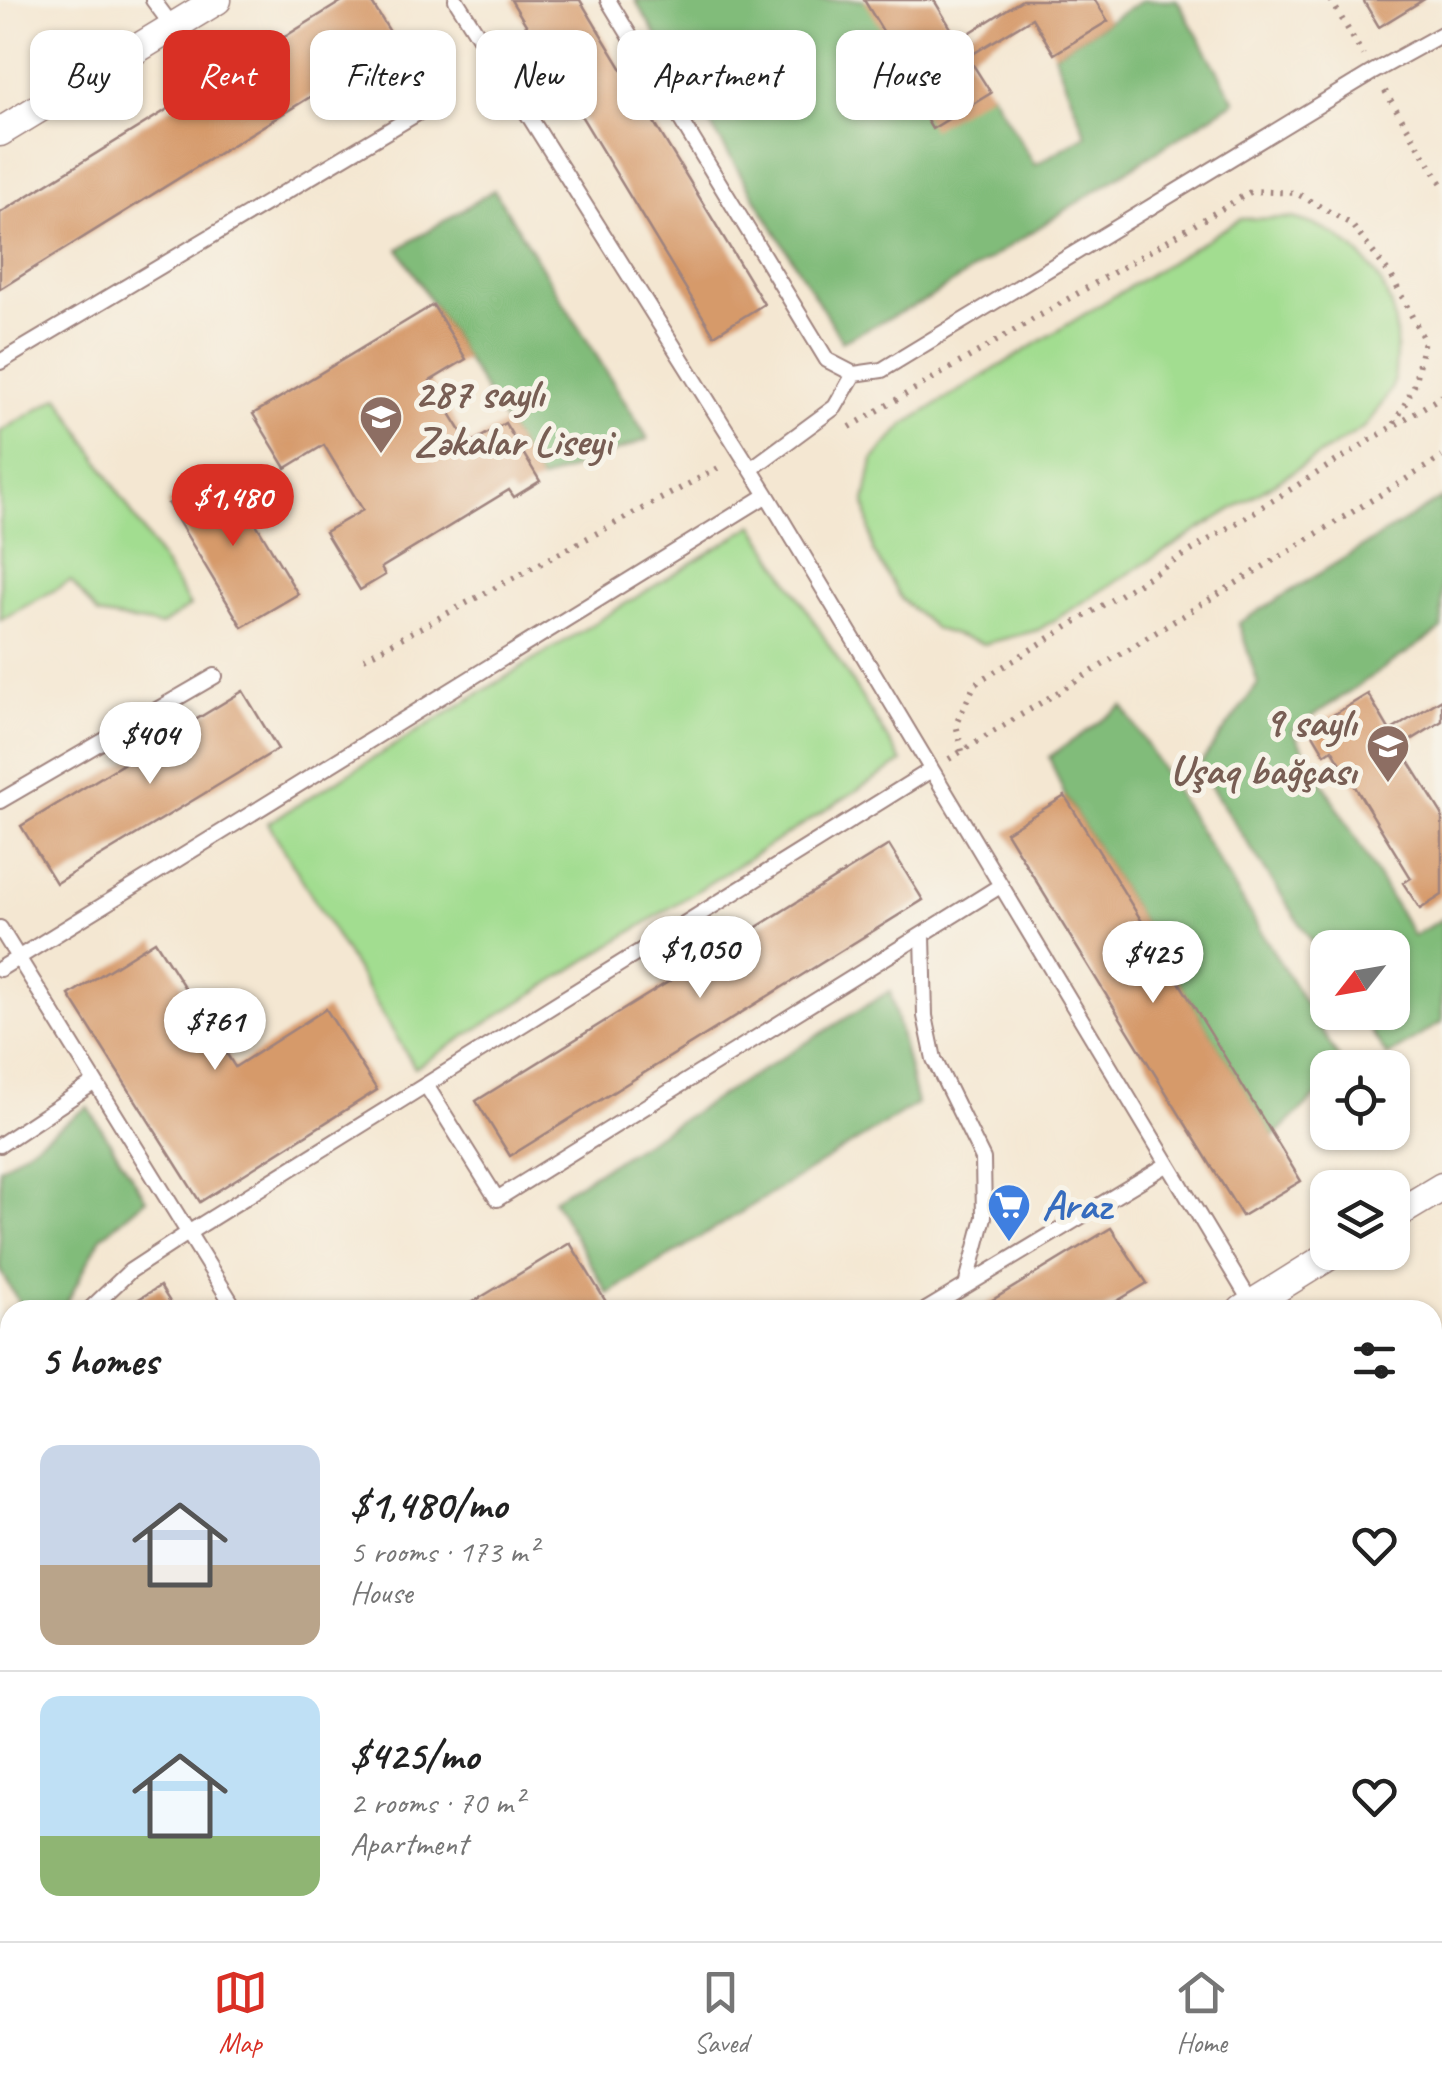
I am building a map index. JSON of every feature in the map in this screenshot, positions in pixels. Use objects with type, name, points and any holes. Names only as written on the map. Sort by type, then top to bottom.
[{"type":"street","points":[[0,132],[217,0]]},
{"type":"street","points":[[1410,1206],[1442,1186]]},
{"type":"street","points":[[1258,1300],[1310,1268]]},
{"type":"lane","points":[[154,0],[173,27]]},
{"type":"lane","points":[[456,0],[767,495],[1168,1164],[1243,1300]]},
{"type":"lane","points":[[608,0],[826,360],[854,374],[882,370],[1442,34]]},
{"type":"lane","points":[[0,362],[406,120]]},
{"type":"lane","points":[[751,469],[835,407],[854,374]]},
{"type":"lane","points":[[0,969],[767,495]]},
{"type":"lane","points":[[0,800],[214,676]]},
{"type":"lane","points":[[100,1300],[130,1271],[188,1233],[931,770]]},
{"type":"lane","points":[[426,1085],[497,1200],[1000,886]]},
{"type":"lane","points":[[0,928],[230,1300]]},
{"type":"lane","points":[[922,934],[925,1016],[934,1058],[982,1159],[984,1217],[966,1286]]},
{"type":"lane","points":[[0,1146],[95,1082]]},
{"type":"lane","points":[[943,1300],[1168,1164]]},
{"type":"path","points":[[844,431],[1252,191],[1296,194],[1351,224],[1392,276],[1424,340],[1414,386],[1394,425]]},
{"type":"path","points":[[962,752],[956,724],[975,684],[1442,396]]},
{"type":"path","points":[[364,658],[742,454]]},
{"type":"path","points":[[931,770],[1442,457]]},
{"type":"green space","points":[[635,0],[864,0],[905,30],[836,30],[836,120],[974,120],[974,81],[991,93],[1035,165],[1086,135],[1054,54],[1143,0],[1177,0],[1235,101],[926,300],[842,341],[708,120],[816,120],[816,30],[653,30]]},
{"type":"green space","points":[[494,190],[648,439],[540,481],[399,249]]},
{"type":"green space","points":[[1292,218],[1315,225],[1355,250],[1382,286],[1391,307],[1396,330],[1394,380],[1366,426],[1038,630],[984,644],[935,629],[901,599],[873,551],[865,502],[873,460],[905,424],[1240,219]]},
{"type":"green space","points":[[59,397],[190,606],[161,626],[98,615],[71,581],[0,620],[0,432]]},
{"type":"green space","points":[[1442,498],[1442,629],[1292,730],[1409,930],[1310,930],[1310,939],[1198,767],[1258,684],[1239,623]]},
{"type":"green space","points":[[754,525],[902,762],[415,1068],[268,823]]},
{"type":"green space","points":[[1123,706],[1310,1011],[1310,1030],[1321,1030],[1334,1050],[1310,1050],[1310,1102],[1273,1137],[1065,796],[1049,757]]},
{"type":"green space","points":[[1442,919],[1442,1022],[1397,1050],[1383,1050],[1370,1030],[1410,1030],[1410,931],[1413,936]]},
{"type":"green space","points":[[890,991],[917,1104],[608,1294],[553,1199]]},
{"type":"green space","points":[[88,1107],[146,1199],[101,1237],[68,1300],[17,1300],[0,1270],[0,1168]]},
{"type":"building","points":[[344,0],[370,0],[389,30],[310,30],[310,97],[290,109],[290,33]]},
{"type":"building","points":[[511,0],[580,0],[617,61],[617,120],[653,120],[764,304],[714,335],[584,120],[597,120],[597,30],[529,30]]},
{"type":"building","points":[[864,0],[934,0],[952,30],[882,30]]},
{"type":"building","points":[[1022,0],[1095,0],[1108,21],[1054,54],[1032,18],[974,53],[974,30]]},
{"type":"building","points":[[1363,0],[1423,0],[1379,27]]},
{"type":"building","points":[[974,66],[991,93],[974,103]]},
{"type":"building","points":[[163,112],[163,120],[273,120],[0,289],[0,213]]},
{"type":"building","points":[[927,120],[947,120],[932,129]]},
{"type":"building","name":"287 saylı Zəkalar Liseyi","points":[[433,305],[466,359],[430,381],[469,444],[505,423],[540,481],[514,497],[509,490],[381,568],[385,575],[360,590],[325,532],[363,510],[324,445],[286,468],[253,414]]},
{"type":"building","points":[[224,470],[298,594],[242,627],[168,504]]},
{"type":"building","points":[[243,691],[278,749],[56,883],[21,826]]},
{"type":"building","name":"9 saylı Uşaq bağçası","points":[[1368,694],[1390,731],[1442,699],[1442,721],[1400,747],[1442,814],[1442,895],[1420,909],[1403,883],[1411,878],[1332,749],[1325,754],[1310,729]]},
{"type":"building","points":[[1065,796],[1301,1181],[1242,1216],[1006,832]]},
{"type":"building","points":[[889,845],[923,900],[510,1156],[476,1101]]},
{"type":"building","points":[[155,941],[235,1067],[326,1009],[377,1090],[200,1202],[69,995]]},
{"type":"building","points":[[1111,1228],[1147,1283],[1119,1300],[992,1300]]},
{"type":"building","points":[[570,1243],[605,1300],[476,1300]]},
{"type":"building","points":[[160,1286],[169,1300],[137,1300]]},
{"type":"place","name":"287 saylı Zəkalar Liseyi","points":[[381,455]]},
{"type":"place","name":"9 saylı Uşaq bağçası","points":[[1388,784]]},
{"type":"place","name":"Araz","points":[[1009,1243]]}]
